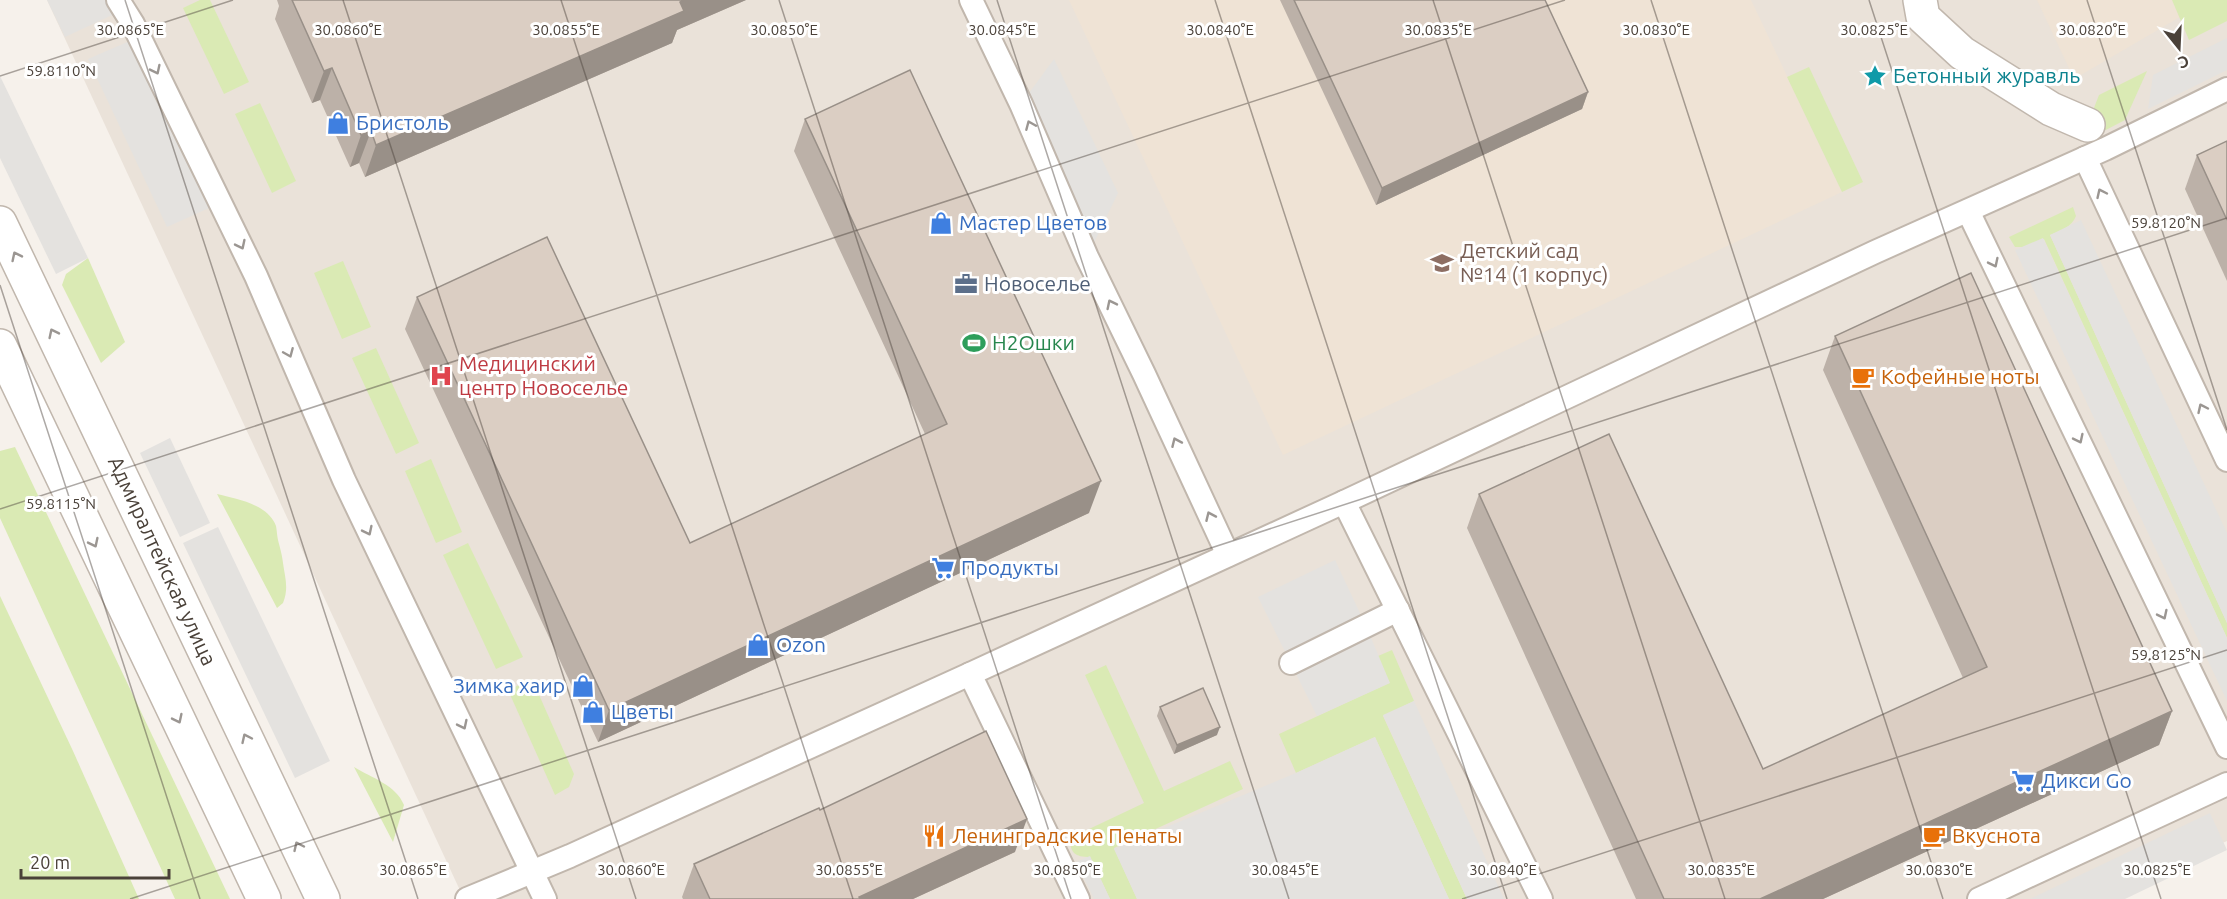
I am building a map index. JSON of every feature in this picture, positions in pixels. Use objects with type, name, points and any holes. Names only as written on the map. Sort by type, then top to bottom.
[{"type":"street","points":[[1920,0],[1923,17],[1962,53],[2051,109],[2088,125]]},
{"type":"street","name":"Адмиралтейская улица","points":[[0,223],[323,899]]},
{"type":"street","points":[[0,346],[264,899]]},
{"type":"lane","points":[[118,0],[136,30],[256,276],[344,480],[545,899]]},
{"type":"lane","points":[[971,0],[1021,104],[1087,256],[1228,555]]},
{"type":"lane","points":[[467,899],[533,873],[1344,502],[1854,261],[2085,158],[2227,89]]},
{"type":"lane","points":[[2085,158],[2227,460]]},
{"type":"lane","points":[[1968,211],[2227,747]]},
{"type":"lane","points":[[1344,502],[1542,899]]},
{"type":"lane","points":[[1291,663],[1398,610]]},
{"type":"lane","points":[[970,674],[1078,899]]},
{"type":"lane","points":[[1979,899],[2227,784]]},
{"type":"shaded area","points":[[47,0],[2227,0],[2227,841],[2099,899],[464,899]]},
{"type":"shaded area","points":[[47,0],[118,0],[123,10],[65,37]]},
{"type":"shaded area","name":"Детский сад №14 (1 корпус)","points":[[1069,0],[1751,0],[1842,192],[1283,455]]},
{"type":"shaded area","points":[[2037,0],[2217,0],[2180,17],[2074,79]]},
{"type":"shaded area","points":[[139,37],[220,203],[167,227],[88,59]]},
{"type":"shaded area","points":[[2227,38],[2227,70],[2148,109],[2153,75]]},
{"type":"shaded area","points":[[1054,59],[1118,193],[1087,257],[1021,104]]},
{"type":"shaded area","points":[[0,76],[88,258],[56,274],[0,158]]},
{"type":"shaded area","points":[[2081,220],[2227,533],[2227,623],[2050,235]]},
{"type":"shaded area","points":[[2043,238],[2227,638],[2227,701],[2015,250]]},
{"type":"shaded area","points":[[170,438],[210,523],[180,537],[140,453]]},
{"type":"shaded area","points":[[218,527],[330,761],[295,778],[183,543]]},
{"type":"shaded area","points":[[1335,560],[1390,683],[1317,716],[1258,597]]},
{"type":"shaded area","points":[[1414,701],[1504,899],[1467,899],[1383,715]]},
{"type":"shaded area","points":[[1375,737],[1449,899],[1137,899],[1114,849],[1296,773]]},
{"type":"shaded area","points":[[2210,813],[2227,850],[2125,899],[2030,899]]},
{"type":"shaded area","points":[[1090,856],[1110,899],[1094,899],[1076,862]]},
{"type":"green space","points":[[200,0],[210,0],[249,82],[224,94],[183,8]]},
{"type":"green space","points":[[2172,0],[2227,0],[2227,21],[2189,40]]},
{"type":"green space","points":[[1809,67],[1863,182],[1842,192],[1787,77]]},
{"type":"green space","points":[[2147,71],[2125,120],[2102,132],[2092,113],[2099,95]]},
{"type":"green space","points":[[260,103],[296,181],[272,193],[235,114]]},
{"type":"green space","points":[[2073,207],[2076,216],[2072,223],[2050,235],[2227,623],[2227,638],[2044,239],[2023,247],[2015,247],[2009,237]]},
{"type":"green space","points":[[88,258],[125,342],[101,363],[62,285],[66,274]]},
{"type":"green space","points":[[343,261],[371,327],[342,339],[314,273]]},
{"type":"green space","points":[[376,348],[419,443],[396,454],[352,358]]},
{"type":"green space","points":[[15,447],[230,899],[175,899],[0,518],[0,451]]},
{"type":"green space","points":[[431,459],[462,532],[436,543],[405,471]]},
{"type":"green space","points":[[217,494],[259,508],[266,512],[276,526],[286,588],[283,603],[277,608]]},
{"type":"green space","points":[[468,543],[523,657],[496,669],[443,555]]},
{"type":"green space","points":[[0,596],[73,751],[139,899],[0,899]]},
{"type":"green space","points":[[1392,650],[1414,701],[1383,716],[1467,899],[1449,899],[1375,737],[1296,773],[1279,734],[1389,683],[1378,656]]},
{"type":"green space","points":[[1106,665],[1164,791],[1230,761],[1243,789],[1114,848],[1137,899],[1110,899],[1090,857],[1074,853],[1070,843],[1070,838],[1144,803],[1085,675]]},
{"type":"green space","points":[[532,679],[574,774],[569,787],[555,795],[508,690]]},
{"type":"green space","points":[[354,767],[389,787],[404,805],[393,842]]},
{"type":"building","points":[[292,0],[684,0],[680,2],[684,11],[376,145],[371,131],[361,135],[332,68],[324,71]]},
{"type":"building","points":[[1294,0],[1545,0],[1588,92],[1382,188]]},
{"type":"building","points":[[910,70],[1101,481],[609,710],[417,297],[547,237],[690,543],[947,424],[805,119]]},
{"type":"building","points":[[2227,141],[2227,220],[2197,155]]},
{"type":"building","points":[[1971,273],[2172,711],[1760,899],[1664,899],[1479,494],[1609,434],[1763,769],[1987,667],[1835,336]]},
{"type":"building","points":[[1203,688],[1220,727],[1177,745],[1160,707]]},
{"type":"building","points":[[986,731],[1027,819],[859,897],[860,899],[710,899],[694,864],[819,808],[820,810]]},
{"type":"place","name":"Бетонный журавль","points":[[1875,76]]},
{"type":"place","name":"Бристоль","points":[[338,123]]},
{"type":"place","name":"Мастер Цветов","points":[[941,223]]},
{"type":"place","name":"Детский сад №14 (1 корпус)","points":[[1442,263]]},
{"type":"place","name":"Новоселье","points":[[966,284]]},
{"type":"place","name":"H2Oшки","points":[[974,343]]},
{"type":"place","name":"Медицинский центр Новоселье","points":[[441,376]]},
{"type":"place","name":"Кофейные ноты","points":[[1863,377]]},
{"type":"place","name":"Продукты","points":[[943,568]]},
{"type":"place","name":"Ozon","points":[[758,645]]},
{"type":"place","name":"Зимка хаир","points":[[583,686]]},
{"type":"place","name":"Цветы","points":[[593,712]]},
{"type":"place","name":"Дикси Go","points":[[2023,781]]},
{"type":"place","name":"Ленинградские Пенаты","points":[[934,836]]},
{"type":"place","name":"Вкуснота","points":[[1934,836]]}]
